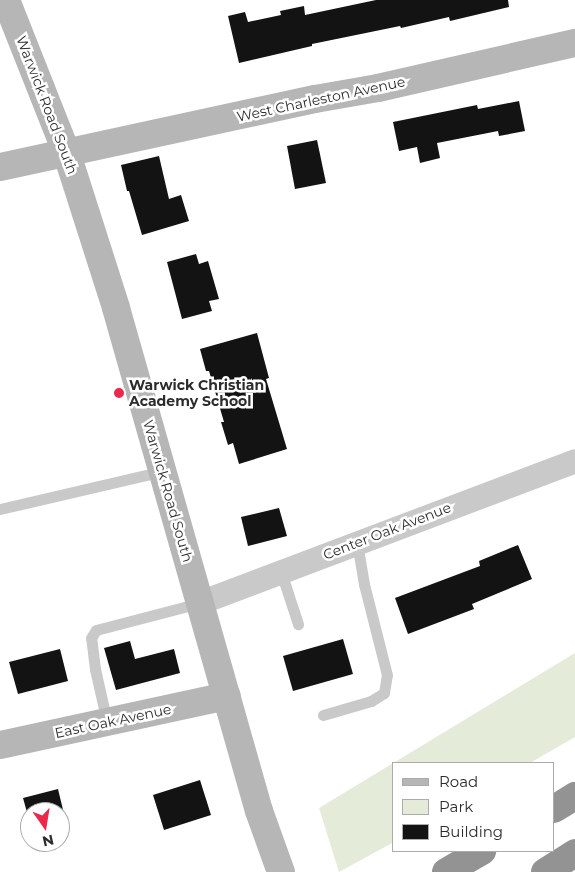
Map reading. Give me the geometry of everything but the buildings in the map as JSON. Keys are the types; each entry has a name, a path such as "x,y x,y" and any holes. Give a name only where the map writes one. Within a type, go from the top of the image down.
{"highway":[{"path":"555,808 575,796"},
{"path":"446,872 480,852"},
{"path":"544,872 575,853"}],"street":[{"name":"Warwick Road South","path":"6,0 67,154 116,308 259,811 281,872"},
{"name":"West Charleston Avenue","path":"0,167 67,154 315,98 378,88 575,43"},
{"name":"Center Oak Avenue","path":"200,603 575,461"},
{"name":"East Oak Avenue","path":"0,745 227,696"}],"lane":[{"path":"0,509 163,471"},
{"path":"323,715 371,701 384,693 387,675 364,584 357,543"},
{"path":"281,572 298,624"},
{"path":"107,722 90,638 96,630 200,603"}],"green space":[{"path":"575,653 575,737 532,762 395,762"},
{"path":"392,764 392,843 339,872 319,808"}],"place":[{"name":"Warwick Christian Academy School","path":"119,393"}]}
